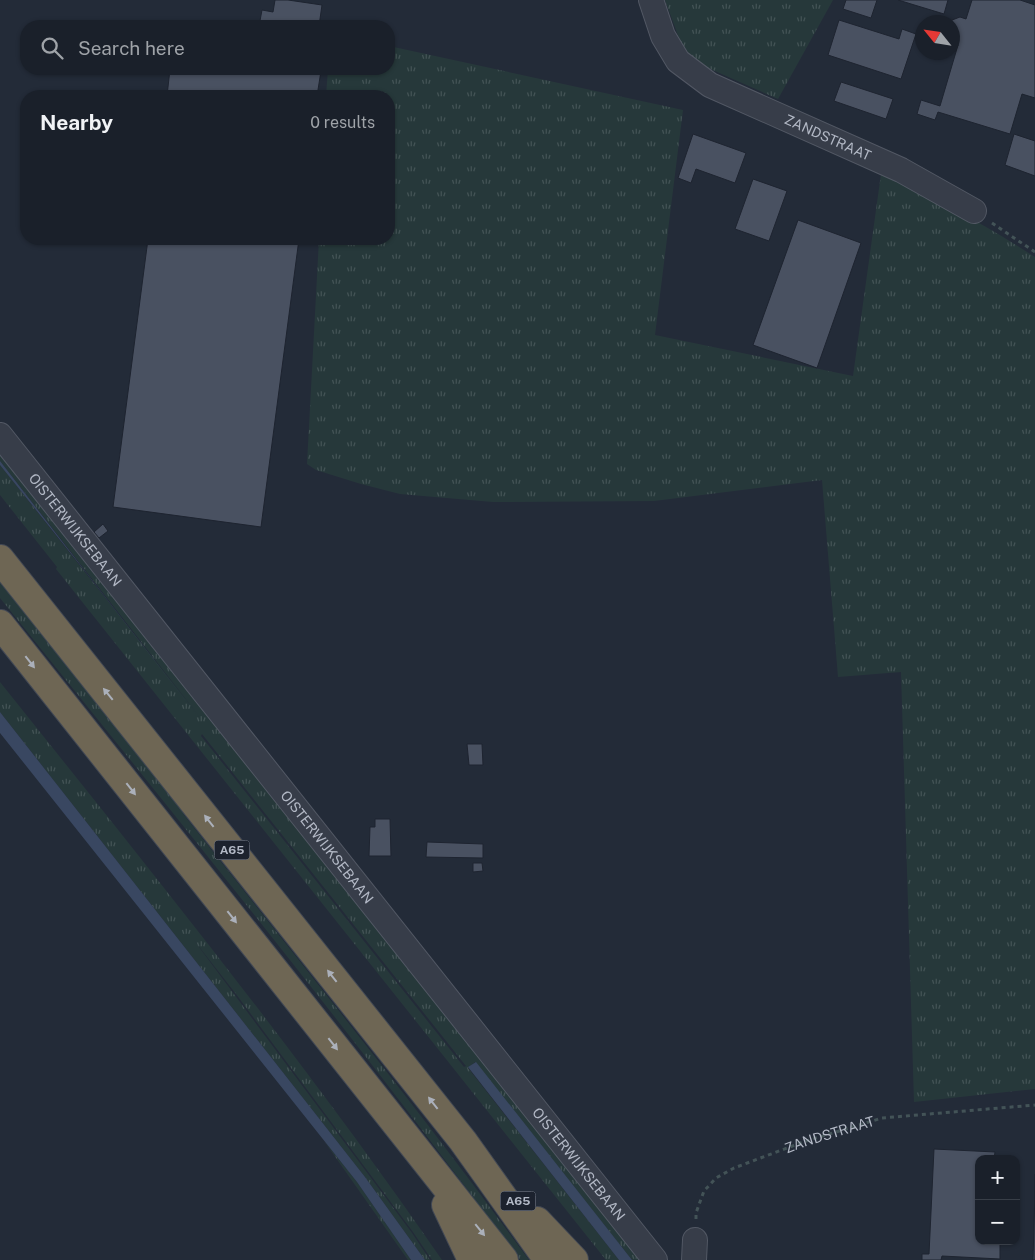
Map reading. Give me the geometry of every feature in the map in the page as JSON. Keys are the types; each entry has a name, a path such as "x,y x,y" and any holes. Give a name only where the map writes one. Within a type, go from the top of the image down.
{"highway":[{"name":"A65","path":"0,559 463,1141 548,1260"},
{"path":"0,624 504,1260"},
{"name":"A65","path":"463,1141 574,1260"},
{"path":"428,1165 472,1260"}],"street":[{"name":"ZANDSTRAAT","path":"651,0 663,36 678,61 710,85 901,170 974,211"},
{"name":"OISTERWIJKSEBAAN","path":"0,435 655,1260"}],"path":[{"path":"974,211 1035,252"},
{"name":"ZANDSTRAAT","path":"694,1250 696,1213 704,1191 716,1178 734,1168 803,1142 882,1118 1035,1106"}],"green space":[{"path":"665,0 833,0 778,99 690,60 683,49"},
{"path":"395,47 683,110 655,335 853,376 881,174 960,212 1035,257 1035,1089 914,1102 901,672 838,677 822,480 654,501 493,502 400,494 316,470 307,464 319,245 395,245 395,90 326,90 328,75 395,75"},
{"path":"0,443 643,1260 632,1260 475,1062 468,1068 619,1260 606,1260 56,569 57,567 0,495 0,465 203,721 0,461","holes":["202,734 466,1066 464,1067 201,736"]},
{"path":"0,582 182,810 445,1147 529,1260 520,1260 328,1009 0,598"},
{"path":"0,682 226,967 390,1185 442,1260 432,1260 236,994 193,939 412,1233 430,1260 425,1260 365,1177 0,712"},
{"path":"324,1141 357,1182 411,1260 408,1260"}],"water":[{"path":"0,461 202,722 0,465"},
{"path":"0,712 365,1177 425,1260 411,1260 357,1182 0,733"},
{"path":"476,1062 632,1260 619,1260 468,1067"}],"building":[{"path":"275,0 322,5 320,20 260,20 262,10 273,12"},
{"path":"846,0 877,0 871,18 843,9"},
{"path":"898,0 948,0 944,14"},
{"path":"972,0 1020,0 1035,5 1035,98 1022,94 1010,134 938,112 935,120 917,114 921,100 940,106 954,60 960,60 960,17 966,19"},
{"path":"839,20 899,39 902,29 915,34 901,79 828,55"},
{"path":"169,75 320,75 318,90 168,90"},
{"path":"841,82 893,99 886,119 834,101"},
{"path":"693,134 746,153 735,183 696,169 691,183 678,178"},
{"path":"1014,134 1035,141 1035,176 1005,165"},
{"path":"753,179 787,191 769,241 735,229"},
{"path":"798,220 861,243 817,368 753,345"},
{"path":"147,245 298,245 261,527 113,507"},
{"path":"103,524 108,531 99,538 94,532"},
{"path":"467,744 482,744 483,765 469,765"},
{"path":"375,819 390,819 391,856 369,856 370,827 375,827"},
{"path":"427,842 483,844 483,858 426,857"},
{"path":"473,863 482,863 483,871 473,872"},
{"path":"934,1149 995,1152 995,1155 975,1155 975,1245 1000,1245 1000,1259 942,1256 941,1260 922,1260 922,1254 929,1254"},
{"path":"1035,1191 1035,1260 1033,1260"}]}
